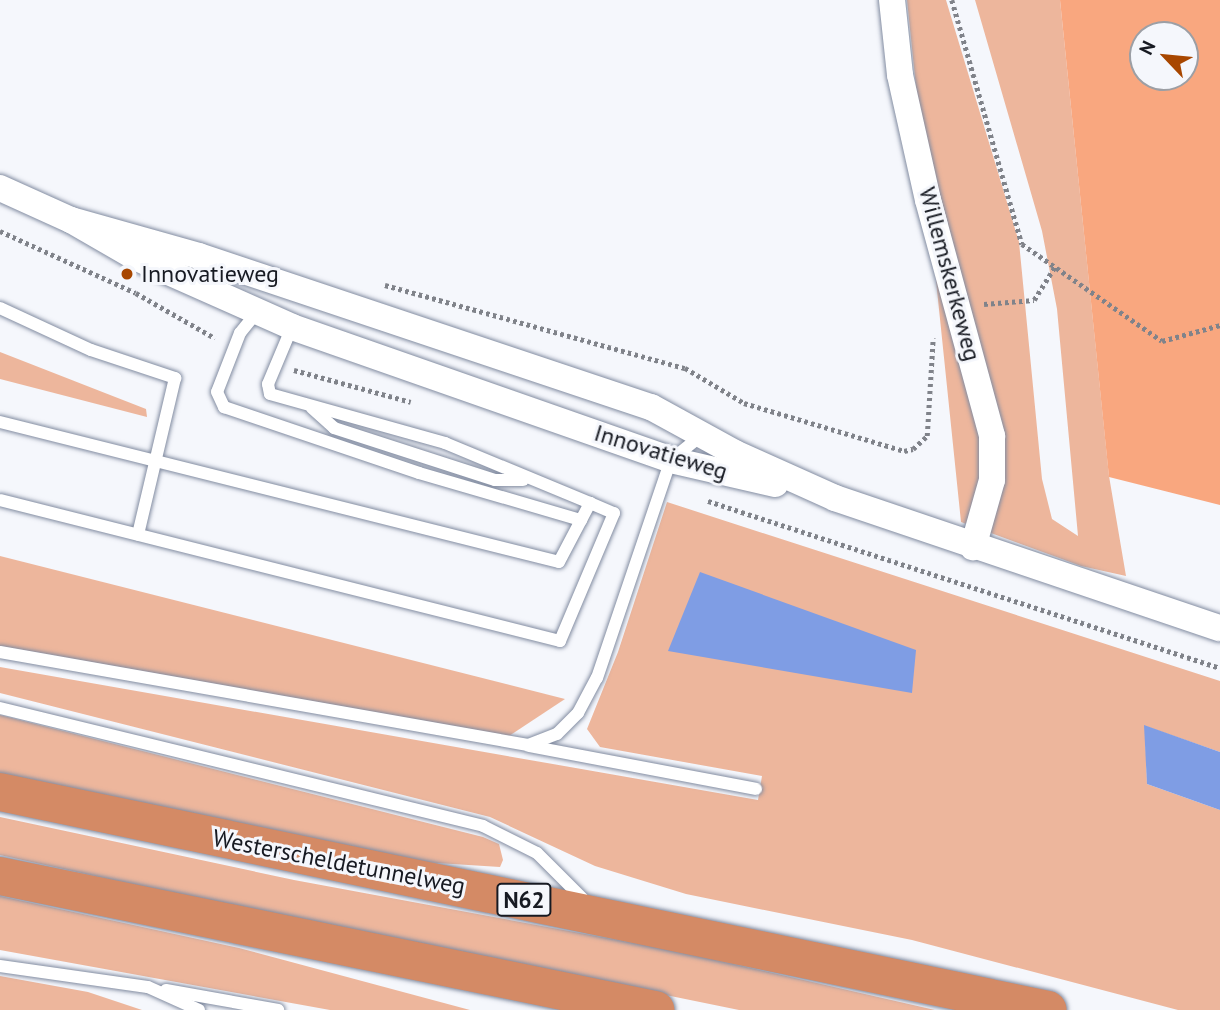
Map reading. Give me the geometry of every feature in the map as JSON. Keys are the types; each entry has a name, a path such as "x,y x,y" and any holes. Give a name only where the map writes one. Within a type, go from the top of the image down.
{"highway":[{"name":"Westerscheldetunnelweg","path":"0,792 1048,1010"},
{"path":"0,876 574,1000 655,1010"}],"street":[{"name":"Willemskerkeweg","path":"892,0 900,75 992,436 992,480 973,547"},
{"name":"Innovatieweg","path":"0,188 71,220 135,257 292,327 671,460 835,498"},
{"name":"Innovatieweg","path":"71,220 199,256 276,285 651,407 702,435 835,498 973,547 1220,628"},
{"path":"257,312 276,285"},
{"path":"292,327 306,295"}],"lane":[{"path":"0,308 91,350 175,378 138,535"},
{"path":"257,312 240,333 217,392 224,407 517,502 581,520"},
{"path":"0,500 560,641 614,513 445,443 270,394 268,384 292,327"},
{"path":"312,407 334,428 495,480 529,480"},
{"path":"0,422 559,562 590,503"},
{"path":"306,435 334,428"},
{"path":"528,746 557,734 578,713 597,678 671,460 685,444 702,435"},
{"path":"495,480 517,502"},
{"path":"0,652 756,789"},
{"path":"0,708 483,826 537,853 598,915"},
{"path":"0,966 148,987 278,1010"},
{"path":"148,987 199,1010"}],"path":[{"path":"952,0 1022,244 1162,341 1220,326"},
{"path":"370,281 685,368 744,403 904,451 927,436 936,314 958,306 1034,300 1055,267"},
{"path":"963,585 1220,668"}],"shaded area":[{"path":"907,0 946,0 1019,242 1042,479 1052,519 1078,536 1057,309 1042,231 975,0 1060,0 1109,476 1126,576 1081,566 961,522"},
{"path":"1060,0 1220,0 1220,505 1109,477"},
{"path":"0,352 146,409 147,417 0,379"},
{"path":"667,502 1220,681 1220,752 1145,726 1147,784 1220,810 1220,1010 1178,1010 912,940 686,894 595,866 490,817 0,693 0,667 758,800 762,776 600,747 587,729 618,652"},
{"path":"0,556 565,699 509,736 0,646"},
{"path":"0,715 483,837 499,844 503,860 500,867 405,861 0,779"},
{"path":"0,817 294,880 672,950 935,1010 739,1010 249,910 0,855"},
{"path":"0,896 239,948 470,1010 330,1010 0,950"},
{"path":"0,976 88,992 142,1010 0,1010"}],"water":[{"path":"700,572 916,650 912,693 668,651"},
{"path":"1144,725 1220,752 1220,810 1147,784"}],"place":[{"name":"Innovatieweg","path":"127,274"}]}
